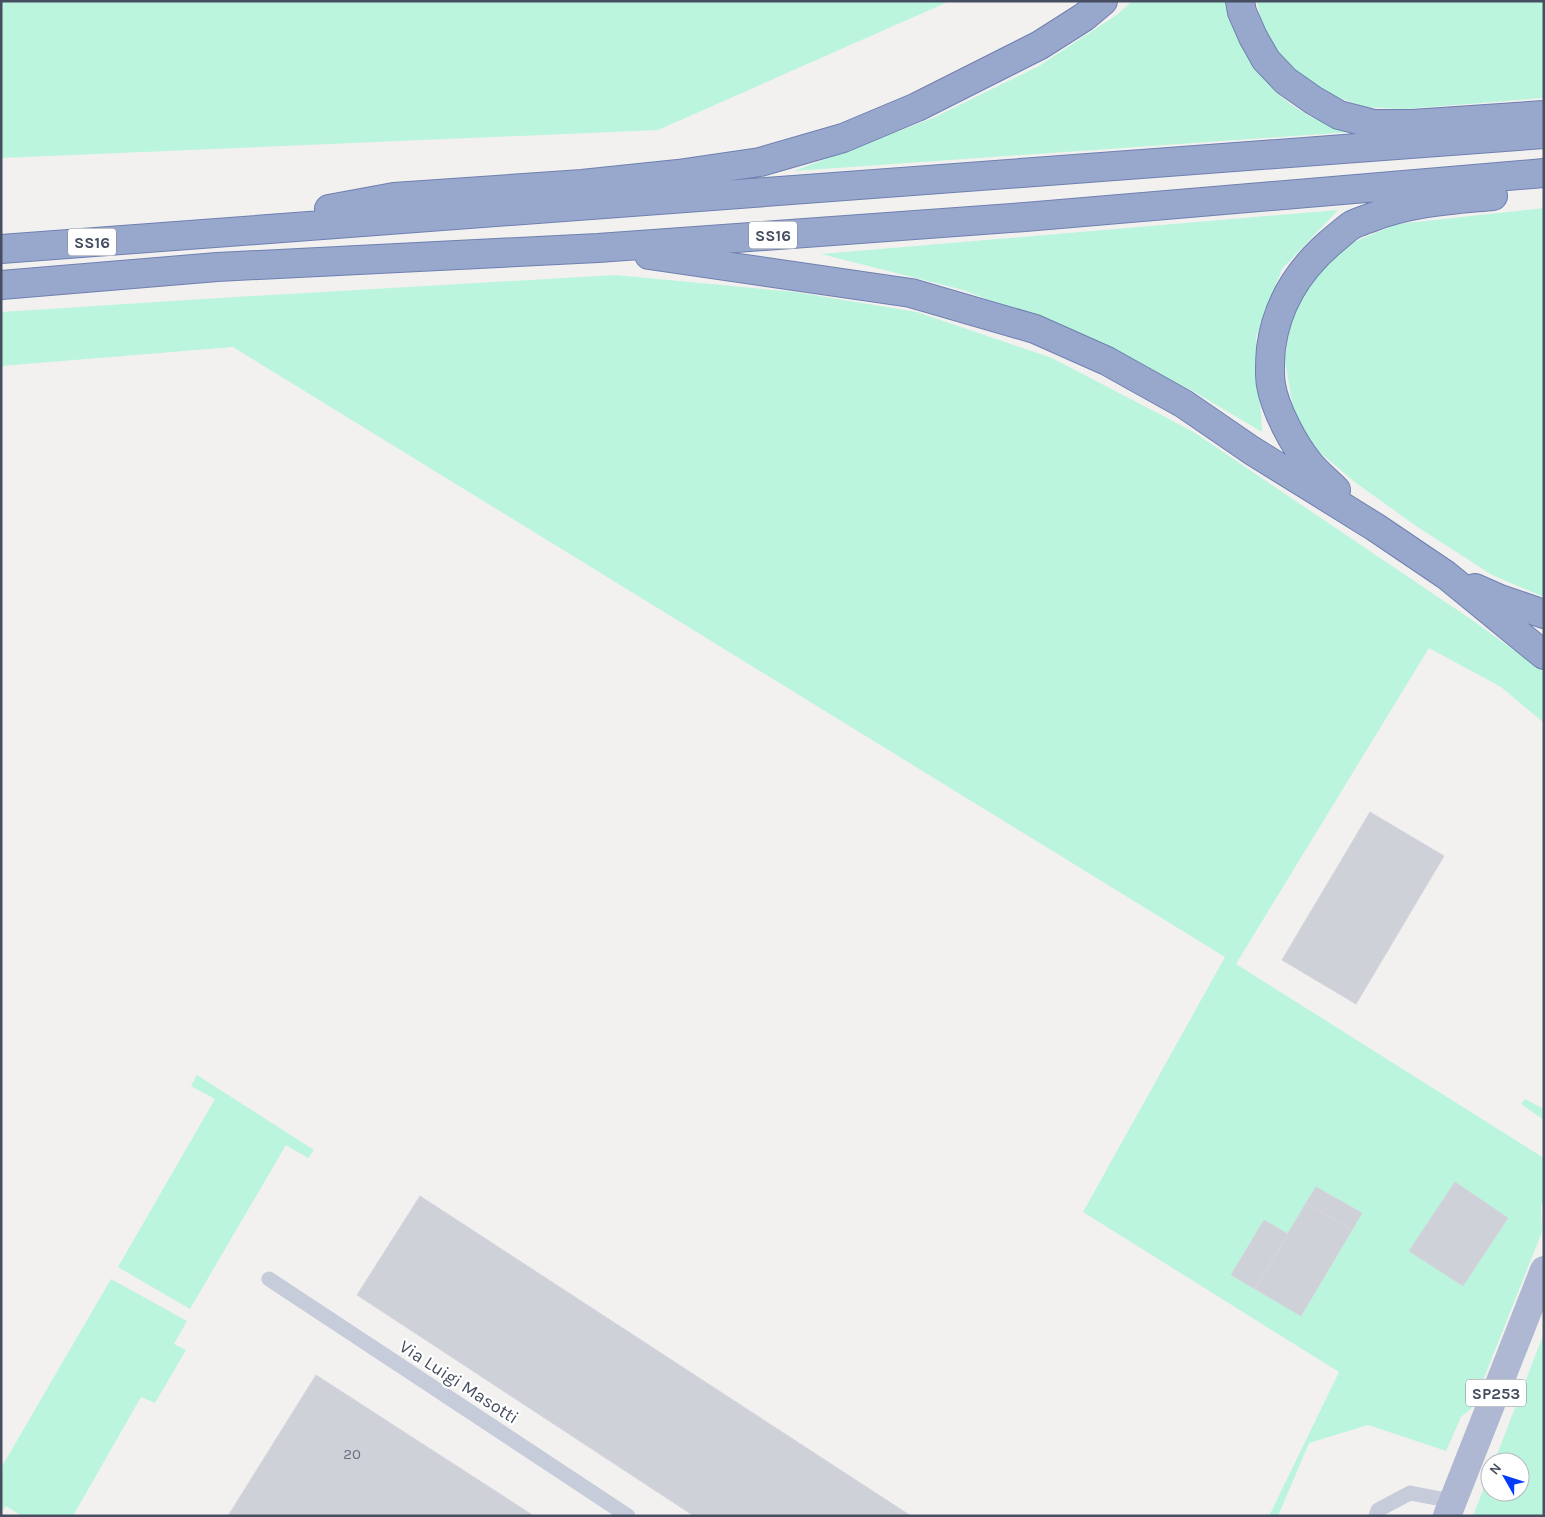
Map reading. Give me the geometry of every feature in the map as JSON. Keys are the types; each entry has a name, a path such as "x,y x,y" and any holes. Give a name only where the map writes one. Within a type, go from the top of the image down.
{"highway":[{"path":"183,235 394,197 582,184 678,174 760,162 843,138 917,107 1040,45 1084,17 1103,1"},
{"path":"1240,1 1242,12 1266,60 1286,81 1339,115 1374,124 1412,124 1544,115"},
{"name":"SS16","path":"1,249 1544,134"},
{"name":"SS16","path":"1,285 217,266 598,248 1035,216 1544,173"},
{"path":"1375,527 1309,463 1291,437 1271,386 1270,360 1273,334 1280,309 1292,284 1309,263 1352,225 1387,210 1426,202 1544,191"},
{"path":"598,248 910,293 1035,329 1107,361 1184,404 1250,450 1375,527 1446,575 1544,655"},
{"path":"1446,575 1500,599 1544,614"}],"main road":[{"name":"SP253","path":"1450,1509 1544,1270"}],"lane":[{"name":"Via Luigi Masotti","path":"269,1279 628,1516"},
{"path":"1376,1516 1378,1510 1410,1492 1450,1509"}],"green space":[{"path":"1,1 950,1 658,130 1,158"},
{"path":"1132,1 1228,1 1235,32 1251,62 1273,89 1304,113 1351,132 794,171 933,118 1039,66 1118,14"},
{"path":"1257,1 1544,1 1544,98 1404,109 1365,107 1334,96 1301,78 1281,58 1261,23"},
{"path":"1544,208 1544,597 1492,575 1416,526 1356,483 1311,445 1293,408 1285,361 1290,323 1300,297 1321,266 1349,244 1397,224"},
{"path":"1338,210 1282,269 1256,337 1262,432 1191,390 1088,338 963,290 821,254"},
{"path":"615,275 795,292 917,312 1052,358 1192,431 1475,622 1544,672 1544,723 1501,687 1429,648 1236,964 1544,1158 1544,1200 1541,1207 1542,1232 1472,1408 1461,1417 1446,1451 1368,1425 1309,1443 1278,1516 1269,1516 1339,1372 1083,1212 1225,957 233,347 1,366 1,312"},
{"path":"197,1075 314,1150 308,1158 286,1145 190,1309 118,1267 215,1099 191,1086"},
{"path":"1525,1099 1544,1109 1544,1120 1521,1104"},
{"path":"111,1279 187,1321 174,1344 186,1350 155,1403 141,1397 73,1516 22,1516 6,1506 1,1512 1,1468"},
{"path":"1544,1333 1544,1513 1540,1516 1473,1516 1480,1498 1480,1502 1530,1502 1530,1452 1498,1452"}],"building":[{"path":"1370,812 1444,856 1356,1004 1282,960"},
{"path":"1455,1182 1508,1218 1463,1286 1409,1251"},
{"path":"1316,1187 1362,1213 1352,1230 1306,1203"},
{"path":"420,1196 911,1516 694,1516 357,1295"},
{"path":"1306,1203 1352,1230 1301,1316 1255,1289"},
{"path":"1264,1220 1288,1234 1255,1289 1231,1275"},
{"path":"316,1375 534,1516 228,1516"}]}
